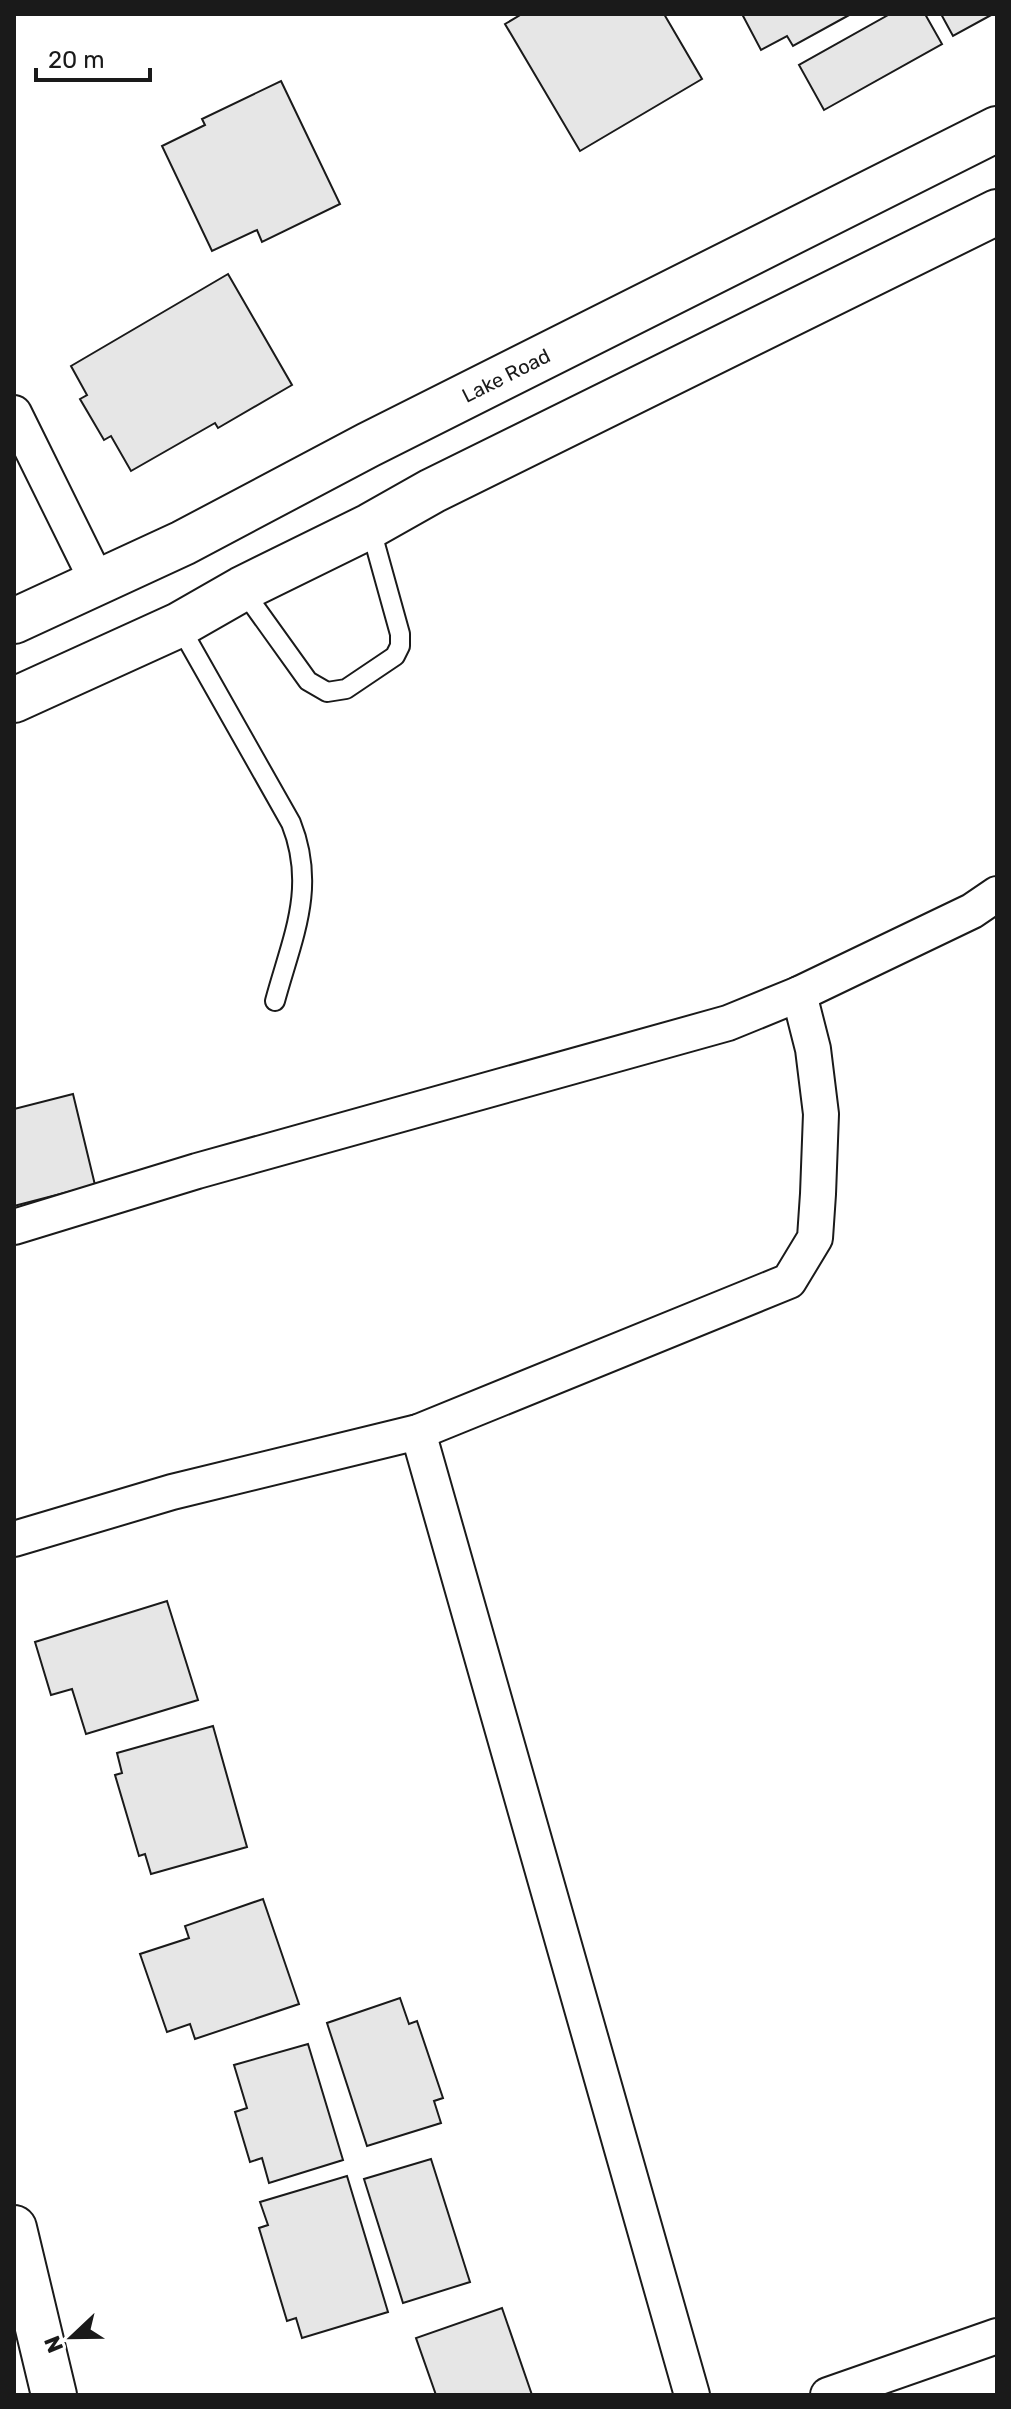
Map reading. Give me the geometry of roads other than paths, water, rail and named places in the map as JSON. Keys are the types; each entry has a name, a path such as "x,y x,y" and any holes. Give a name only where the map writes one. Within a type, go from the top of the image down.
{"main road":[{"name":"Lake Road","path":"14,621 183,543 368,445 997,129"},
{"path":"14,700 179,625 432,491 997,212"},
{"path":"14,2228 54,2395"}],"street":[{"path":"14,413 97,581"},
{"path":"14,1227 197,1171 728,1023 799,994 972,911 997,894"},
{"path":"14,1539 172,1492 418,1432 789,1281 815,1238 821,1114 813,1049 799,994"},
{"path":"418,1432 692,2395"},
{"path":"828,2395 997,2336"}],"lane":[{"path":"242,589 308,681 327,692 346,689 395,656 400,646 400,634 370,526"},
{"path":"179,625 291,823 299,844 303,884 300,910 275,1001"}]}
